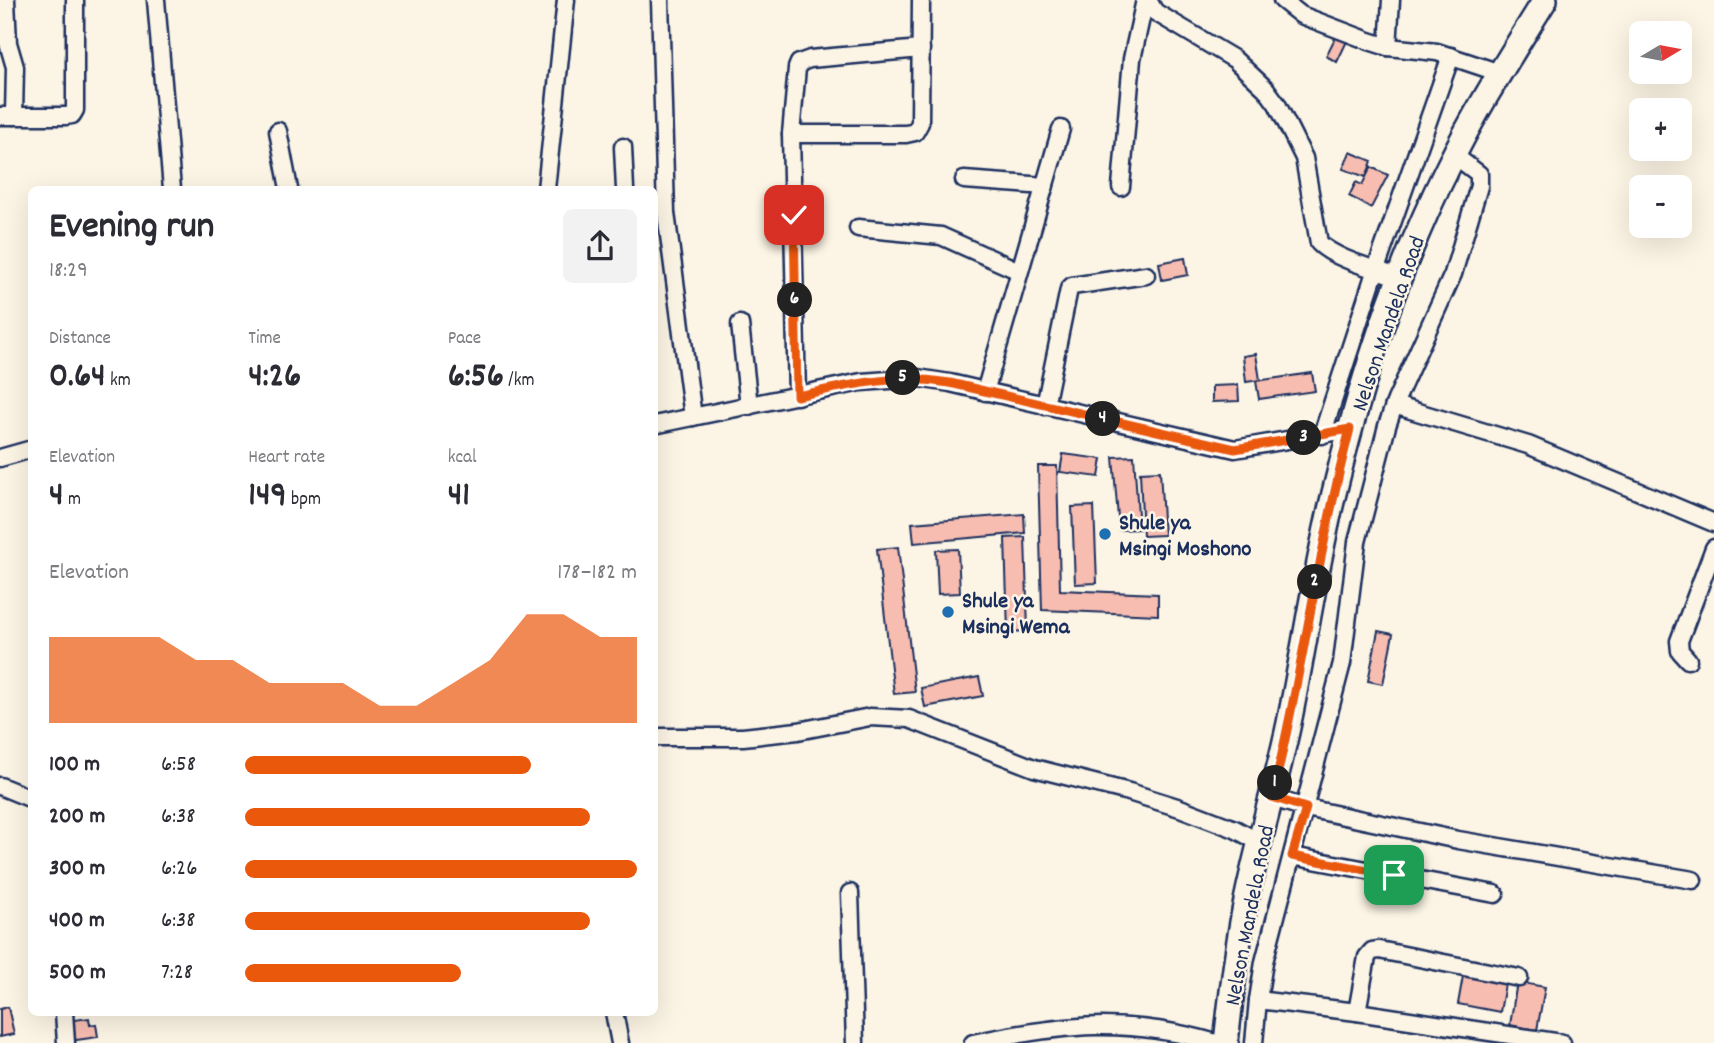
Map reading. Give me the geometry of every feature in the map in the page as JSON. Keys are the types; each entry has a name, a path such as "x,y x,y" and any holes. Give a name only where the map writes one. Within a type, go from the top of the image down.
{"main road":[{"name":"Nelson Mandela Road","path":"1226,1043 1236,960 1259,842 1289,721 1321,550 1350,429 1400,278 1427,212 1454,155 1545,0"}],"street":[{"path":"6,0 8,43 15,67 7,116 66,116 72,115 75,110 75,0"},
{"path":"156,0 172,186"},
{"path":"546,186 566,0"},
{"path":"660,0 666,213 693,417"},
{"path":"791,134 906,135 915,132 920,122 921,0"},
{"path":"1121,187 1132,59 1146,0"},
{"path":"1146,0 1155,12 1234,60 1266,89 1289,125 1304,158 1319,243 1326,250 1400,278"},
{"path":"1282,0 1301,15 1388,47 1437,52 1500,73"},
{"path":"1388,47 1391,0"},
{"path":"797,396 791,134 799,63 810,59 870,52 921,49"},
{"path":"1322,435 1376,269 1451,56"},
{"path":"985,392 1061,129"},
{"path":"278,131 288,186"},
{"path":"623,147 625,186"},
{"path":"1254,1043 1264,962 1342,663 1362,521 1394,405 1453,274 1479,186 1479,174 1454,155"},
{"path":"964,180 1045,186"},
{"path":"858,228 941,236 1019,271"},
{"path":"1045,406 1069,289 1072,286 1146,275"},
{"path":"740,324 749,406"},
{"path":"658,424 861,382 906,378 950,383 1235,449 1350,429"},
{"path":"1394,405 1528,445 1714,523"},
{"path":"0,458 28,450"},
{"path":"1688,660 1680,651 1679,640 1714,548"},
{"path":"658,737 743,737 798,731 870,717 909,719 1034,768 1180,808 1235,829 1259,842"},
{"path":"0,786 28,797"},
{"path":"1272,797 1306,808 1458,840 1693,880"},
{"path":"1292,856 1495,894"},
{"path":"850,893 855,1043"},
{"path":"1357,1012 1367,957 1372,951 1379,950 1519,978"},
{"path":"1258,1000 1562,1043"},
{"path":"64,1016 66,1043"},
{"path":"615,1016 620,1043"},
{"path":"973,1043 1035,1031 1107,1025 1177,1031 1216,1043"}],"building":[{"path":"1338,32 1349,37 1337,62 1326,56"},
{"path":"1350,152 1372,161 1366,177 1343,169"},
{"path":"1371,167 1388,175 1371,208 1349,196 1356,182 1362,185"},
{"path":"1185,258 1188,275 1162,280 1159,263"},
{"path":"1256,354 1260,380 1246,382 1243,356"},
{"path":"1312,373 1315,391 1259,399 1256,381"},
{"path":"1238,385 1239,401 1212,402 1212,386"},
{"path":"1063,454 1102,459 1099,477 1060,472"},
{"path":"1134,456 1139,529 1119,530 1113,457"},
{"path":"1038,466 1057,466 1060,590 1158,594 1158,615 1042,610"},
{"path":"1160,471 1164,535 1143,536 1140,472"},
{"path":"1094,506 1097,583 1075,584 1072,507"},
{"path":"1024,514 1025,533 914,543 912,523"},
{"path":"1025,537 1028,631 1008,632 1005,538"},
{"path":"898,547 915,692 894,694 877,549"},
{"path":"958,549 960,593 938,594 936,550"},
{"path":"1378,631 1393,634 1383,684 1368,681"},
{"path":"979,677 983,696 925,707 921,688"},
{"path":"1463,976 1505,984 1500,1012 1458,1004"},
{"path":"1517,982 1545,987 1537,1030 1510,1025"},
{"path":"8,1007 14,1034 0,1037 0,1009"},
{"path":"89,1018 90,1025 96,1024 98,1037 69,1041 66,1021"}],"place":[{"name":"Shule ya Msingi Moshono","path":"1105,534"},
{"name":"Shule ya Msingi Wema","path":"948,612"}],"route":[{"path":"794,215 797,396 861,382 918,378 950,383 1235,449 1350,429 1321,550 1272,797 1306,808 1292,856 1394,875"}]}
